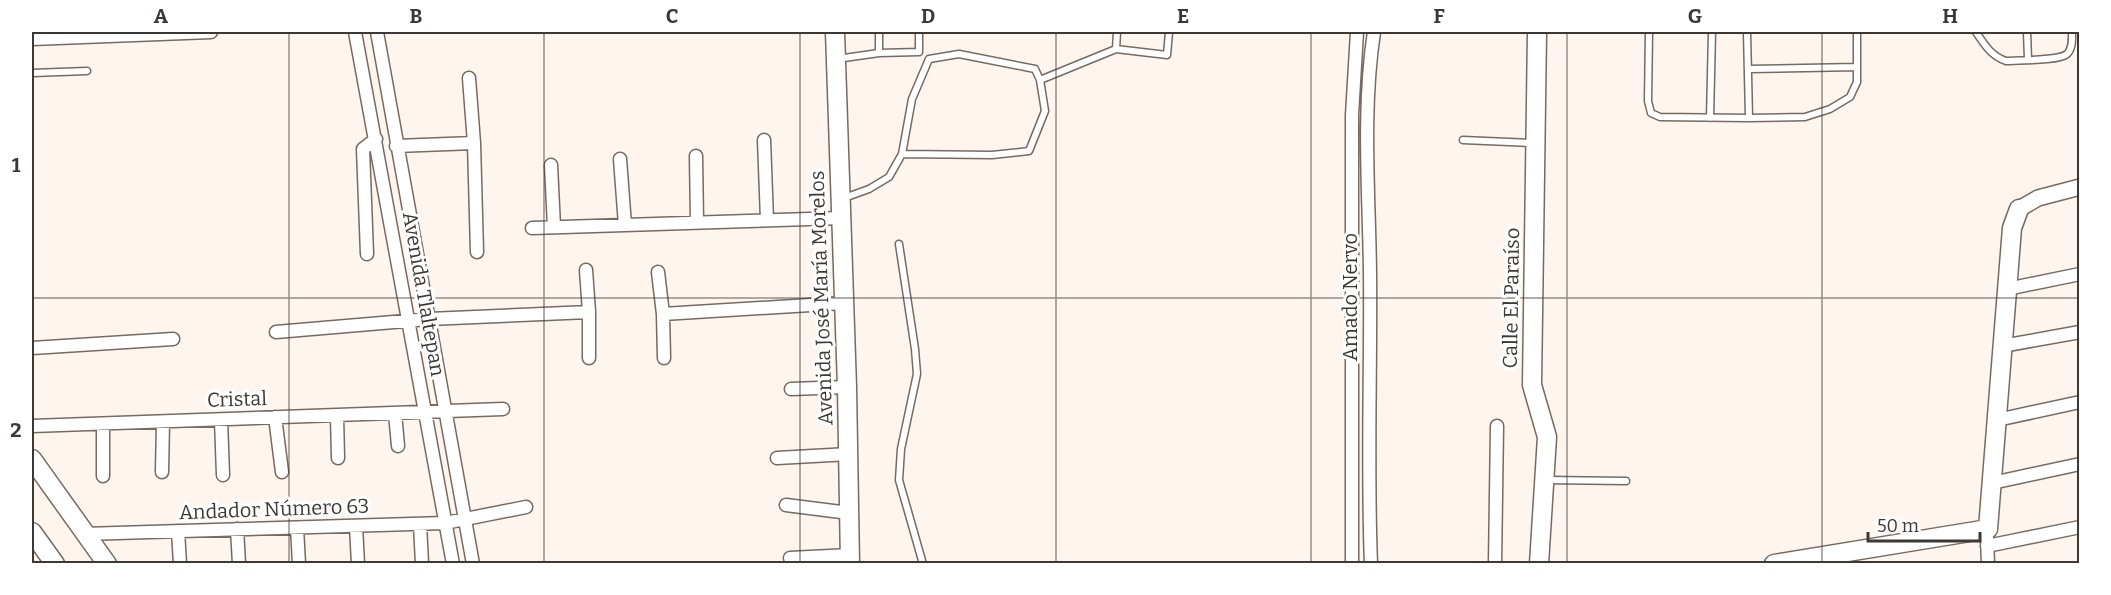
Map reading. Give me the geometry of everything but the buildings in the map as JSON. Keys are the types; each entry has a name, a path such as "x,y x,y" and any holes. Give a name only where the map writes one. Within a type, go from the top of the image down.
{"main road":[{"name":"Avenida José María Morelos","path":"835,32 849,454 850,559"},
{"name":"Calle El Paraíso","path":"1537,32 1532,385 1547,437 1539,564"},
{"path":"1774,564 1987,537 2012,228 2019,209"},
{"path":"32,459 107,564"},
{"path":"32,531 55,564"}],"street":[{"path":"32,39 211,32"},
{"name":"Avenida Tlaltepan","path":"355,32 453,564"},
{"name":"Avenida Tlaltepan","path":"377,32 472,564"},
{"name":"Amado Nervo","path":"1352,564 1352,115 1357,32"},
{"name":"Amado Nervo","path":"1371,564 1368,116 1374,32"},
{"path":"469,78 474,143 477,252"},
{"path":"367,254 363,149 376,139"},
{"path":"764,140 767,220"},
{"path":"396,146 474,143"},
{"path":"696,156 697,223"},
{"path":"621,159 625,225"},
{"path":"550,165 554,227"},
{"path":"2019,209 2038,198 2079,187"},
{"path":"532,228 841,218"},
{"path":"586,270 589,358"},
{"path":"658,272 663,314 664,358"},
{"path":"2007,289 2079,274"},
{"path":"663,314 843,303"},
{"path":"276,332 409,320 589,312"},
{"path":"2002,346 2079,332"},
{"path":"32,348 173,339"},
{"path":"790,389 847,387"},
{"path":"1996,420 2079,402"},
{"name":"Cristal","path":"32,426 503,409"},
{"path":"395,413 398,446"},
{"path":"337,416 338,458"},
{"path":"275,417 282,472"},
{"path":"221,420 223,475"},
{"path":"162,472 163,422"},
{"path":"103,424 103,476"},
{"path":"1495,564 1497,426"},
{"path":"777,458 849,454"},
{"path":"1992,483 2079,464"},
{"path":"786,505 849,513"},
{"name":"Andador Número 63","path":"84,534 445,523 526,507"},
{"path":"420,524 422,564"},
{"path":"356,526 358,564"},
{"path":"1988,564 1987,537 2079,526"},
{"path":"297,528 299,564"},
{"path":"237,529 239,564"},
{"path":"178,531 180,564"},
{"path":"790,558 850,559"}],"lane":[{"path":"879,32 879,53"},
{"path":"836,59 879,53 919,52 919,32"},
{"path":"1116,50 1117,32"},
{"path":"1040,80 1116,50 1167,55 1169,32"},
{"path":"1649,32 1648,101 1651,113 1660,117 1710,118 1805,117 1830,109 1850,97 1857,82 1857,32"},
{"path":"1710,118 1712,32"},
{"path":"1747,32 1749,118"},
{"path":"1976,32 1985,46 1998,58 2006,61 2059,58 2067,54 2072,45 2072,32"},
{"path":"2027,32 2028,59"},
{"path":"841,200 869,189 889,177 902,154 912,99 929,59 959,54 1035,69 1040,80 1045,111 1029,151 992,155 902,154"},
{"path":"1748,69 1857,67"},
{"path":"32,73 87,71"},
{"path":"1463,140 1536,143"},
{"path":"898,244 917,374 901,448 899,480 923,564"},
{"path":"1545,480 1626,481"}]}
